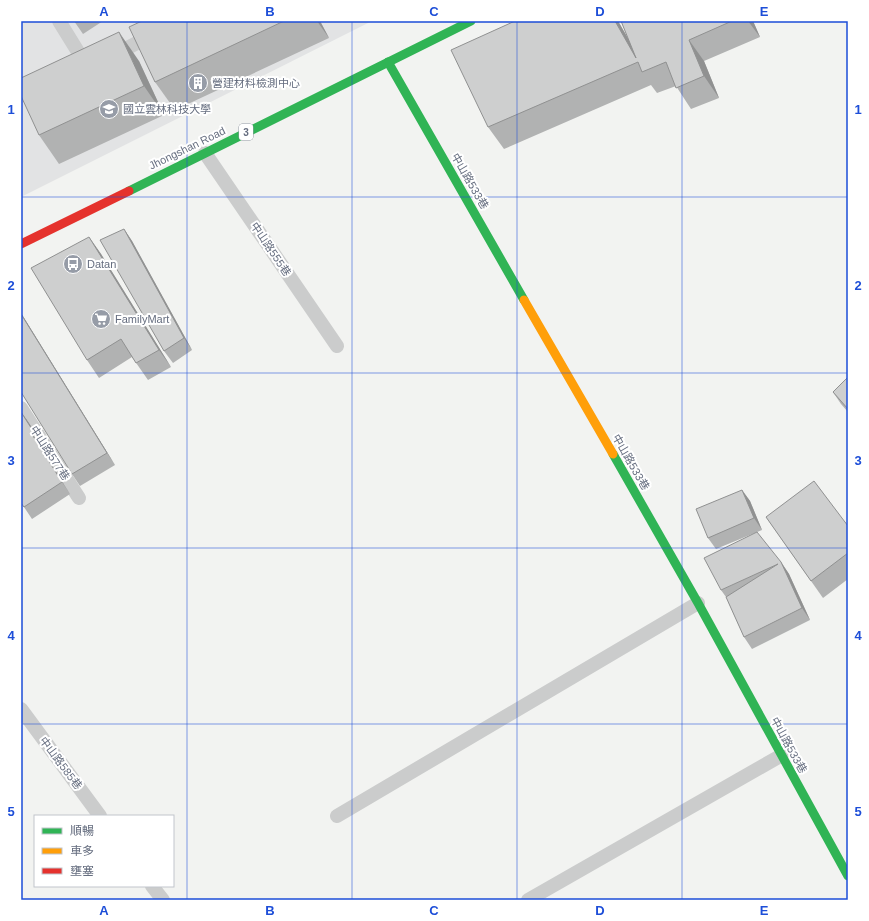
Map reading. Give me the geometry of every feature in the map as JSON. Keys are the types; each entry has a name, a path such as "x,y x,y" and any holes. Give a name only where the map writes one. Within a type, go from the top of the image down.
{"street":[{"name":"Jhongshan Road","path":"21,244 471,21"},
{"name":"中山路533巷","path":"388,62 698,603 848,876"}],"lane":[{"path":"59,21 88,68 178,21"},
{"name":"中山路555巷","path":"205,153 337,346"},
{"name":"中山路577巷","path":"21,408 79,498"},
{"path":"337,816 698,603"},
{"name":"中山路585巷","path":"21,709 99,815"},
{"path":"528,900 782,755"},
{"path":"153,887 163,900"}],"shaded area":[{"name":"國立雲林科技大學","path":"21,21 372,21 21,197"}],"building":[{"path":"142,21 284,21 155,82 129,27"},
{"path":"515,21 615,21 636,58 621,21 732,21 689,40 704,76 676,88 666,62 642,72 638,62 488,127 451,50"},
{"path":"119,32 144,86 39,135 21,96 21,78"},
{"path":"124,229 184,338 164,351 100,240"},
{"path":"89,237 159,350 136,363 121,339 87,360 31,268"},
{"path":"21,314 107,453 72,474 21,392"},
{"path":"848,377 848,409 833,392"},
{"path":"21,412 35,434 33,436 62,482 24,507 21,503"},
{"path":"814,481 848,526 848,553 811,581 766,517"},
{"path":"742,490 754,518 708,538 696,509"},
{"path":"757,532 781,562 802,608 744,637 726,597 778,564 721,590 704,558"}],"traffic: fast":[{"path":"129,191 471,21"},
{"path":"388,62 524,300"},
{"path":"613,454 698,603 848,876"}],"traffic: slow":[{"path":"524,300 613,454"}],"traffic: jam":[{"path":"21,244 129,191"}],"place":[{"name":"營建材料檢測中心","path":"198,83"},
{"name":"國立雲林科技大學","path":"109,109"},
{"name":"Datan","path":"73,264"},
{"name":"FamilyMart","path":"101,319"}]}
